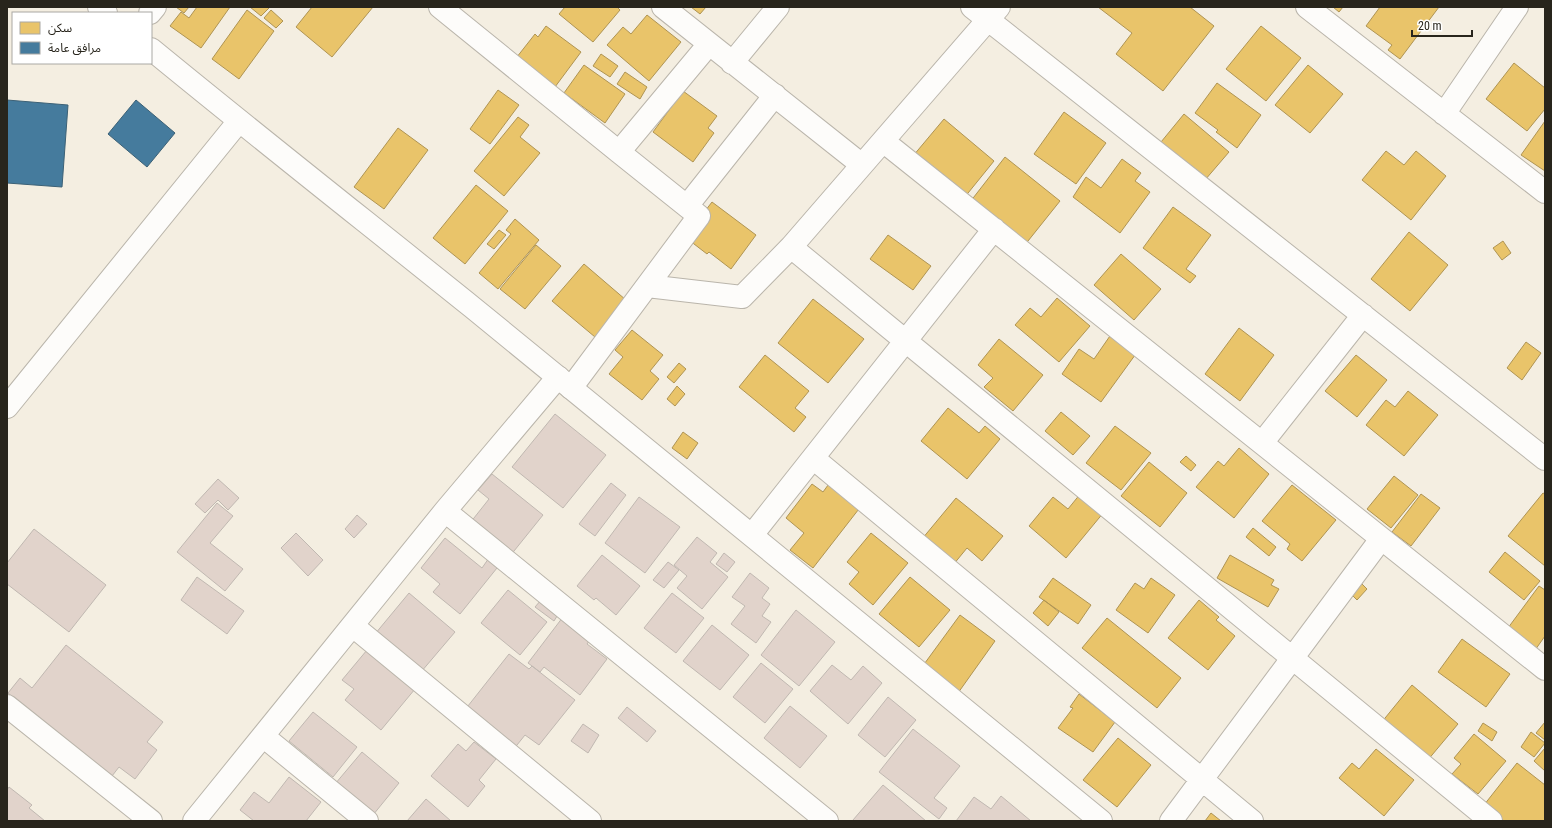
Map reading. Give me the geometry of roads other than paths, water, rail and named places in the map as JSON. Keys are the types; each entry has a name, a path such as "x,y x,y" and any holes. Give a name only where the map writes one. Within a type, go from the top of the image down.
{"street":[{"path":"194,821 446,511 564,382 647,286 699,216 440,7"},
{"path":"663,7 862,165"},
{"path":"732,63 778,7"},
{"path":"1307,7 1545,192"},
{"path":"1444,114 1517,7"},
{"path":"647,286 742,297 791,247 883,141 987,11 1363,315 1545,459"},
{"path":"619,152 709,44"},
{"path":"152,50 564,382 1101,821"},
{"path":"687,206 775,95"},
{"path":"7,407 239,121"},
{"path":"883,141 1545,669"},
{"path":"752,535 994,229"},
{"path":"791,247 1491,821"},
{"path":"1262,443 1363,315"},
{"path":"813,458 1252,821"},
{"path":"446,511 805,814 827,821"},
{"path":"1171,821 1381,539"},
{"path":"353,626 590,821"},
{"path":"7,706 151,821"},
{"path":"263,736 367,821"}]}
